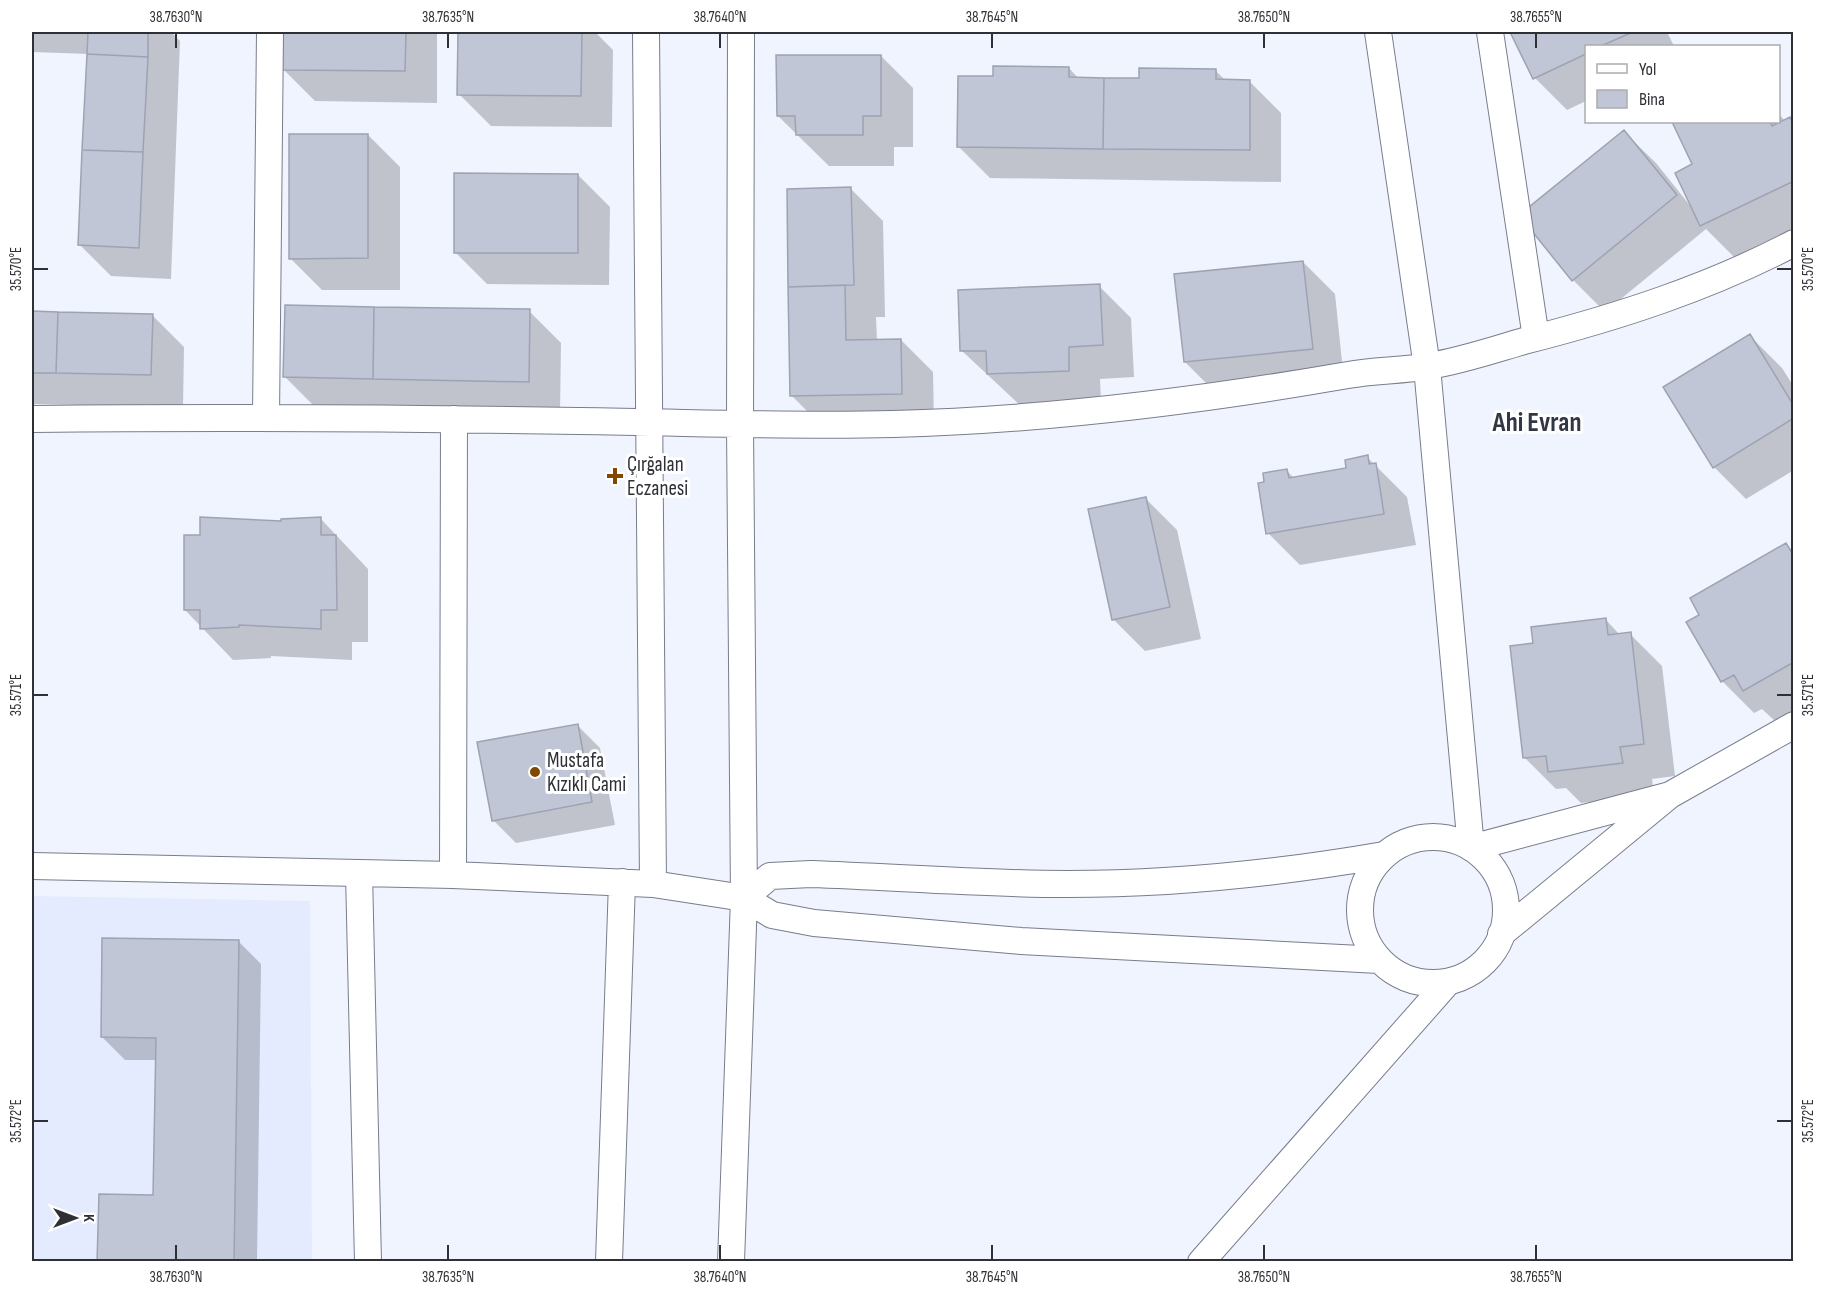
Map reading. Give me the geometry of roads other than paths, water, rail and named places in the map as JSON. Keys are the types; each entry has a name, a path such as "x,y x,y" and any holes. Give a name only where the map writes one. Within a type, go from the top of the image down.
{"street":[{"path":"266,417 270,32"},
{"path":"646,32 653,884"},
{"path":"731,1262 744,898 740,426 741,32"},
{"path":"1378,32 1427,367 1472,848"},
{"path":"1490,32 1536,338"},
{"path":"32,419 266,417 649,422 740,426 895,424 1016,417 1149,405 1374,371 1427,367 1611,318 1671,298 1794,243"},
{"path":"453,875 454,419"},
{"path":"1501,934 1670,795 1794,726"},
{"path":"1472,848 1670,795"},
{"path":"1427,837 1450,839 1472,848 1489,863 1501,885 1506,910 1501,934 1489,956 1471,973 1448,982 1422,983 1399,975 1379,960 1366,941 1360,918 1361,895 1370,873 1384,855 1404,842 1427,837"},
{"path":"744,898 770,876 780,875 811,873 1067,884 1195,878 1308,868 1384,855"},
{"path":"32,866 453,875 653,884 744,898 772,915 814,923 1020,941 1379,960"},
{"path":"359,873 368,1262"},
{"path":"609,1262 622,882"},
{"path":"1202,1262 1448,982"}],"place":[{"name":"Çırğalan Eczanesi","path":"615,476"},
{"name":"Mustafa Kızıklı Cami","path":"535,772"}],"district":[{"name":"Ahi Evran","path":"1537,423"}]}
